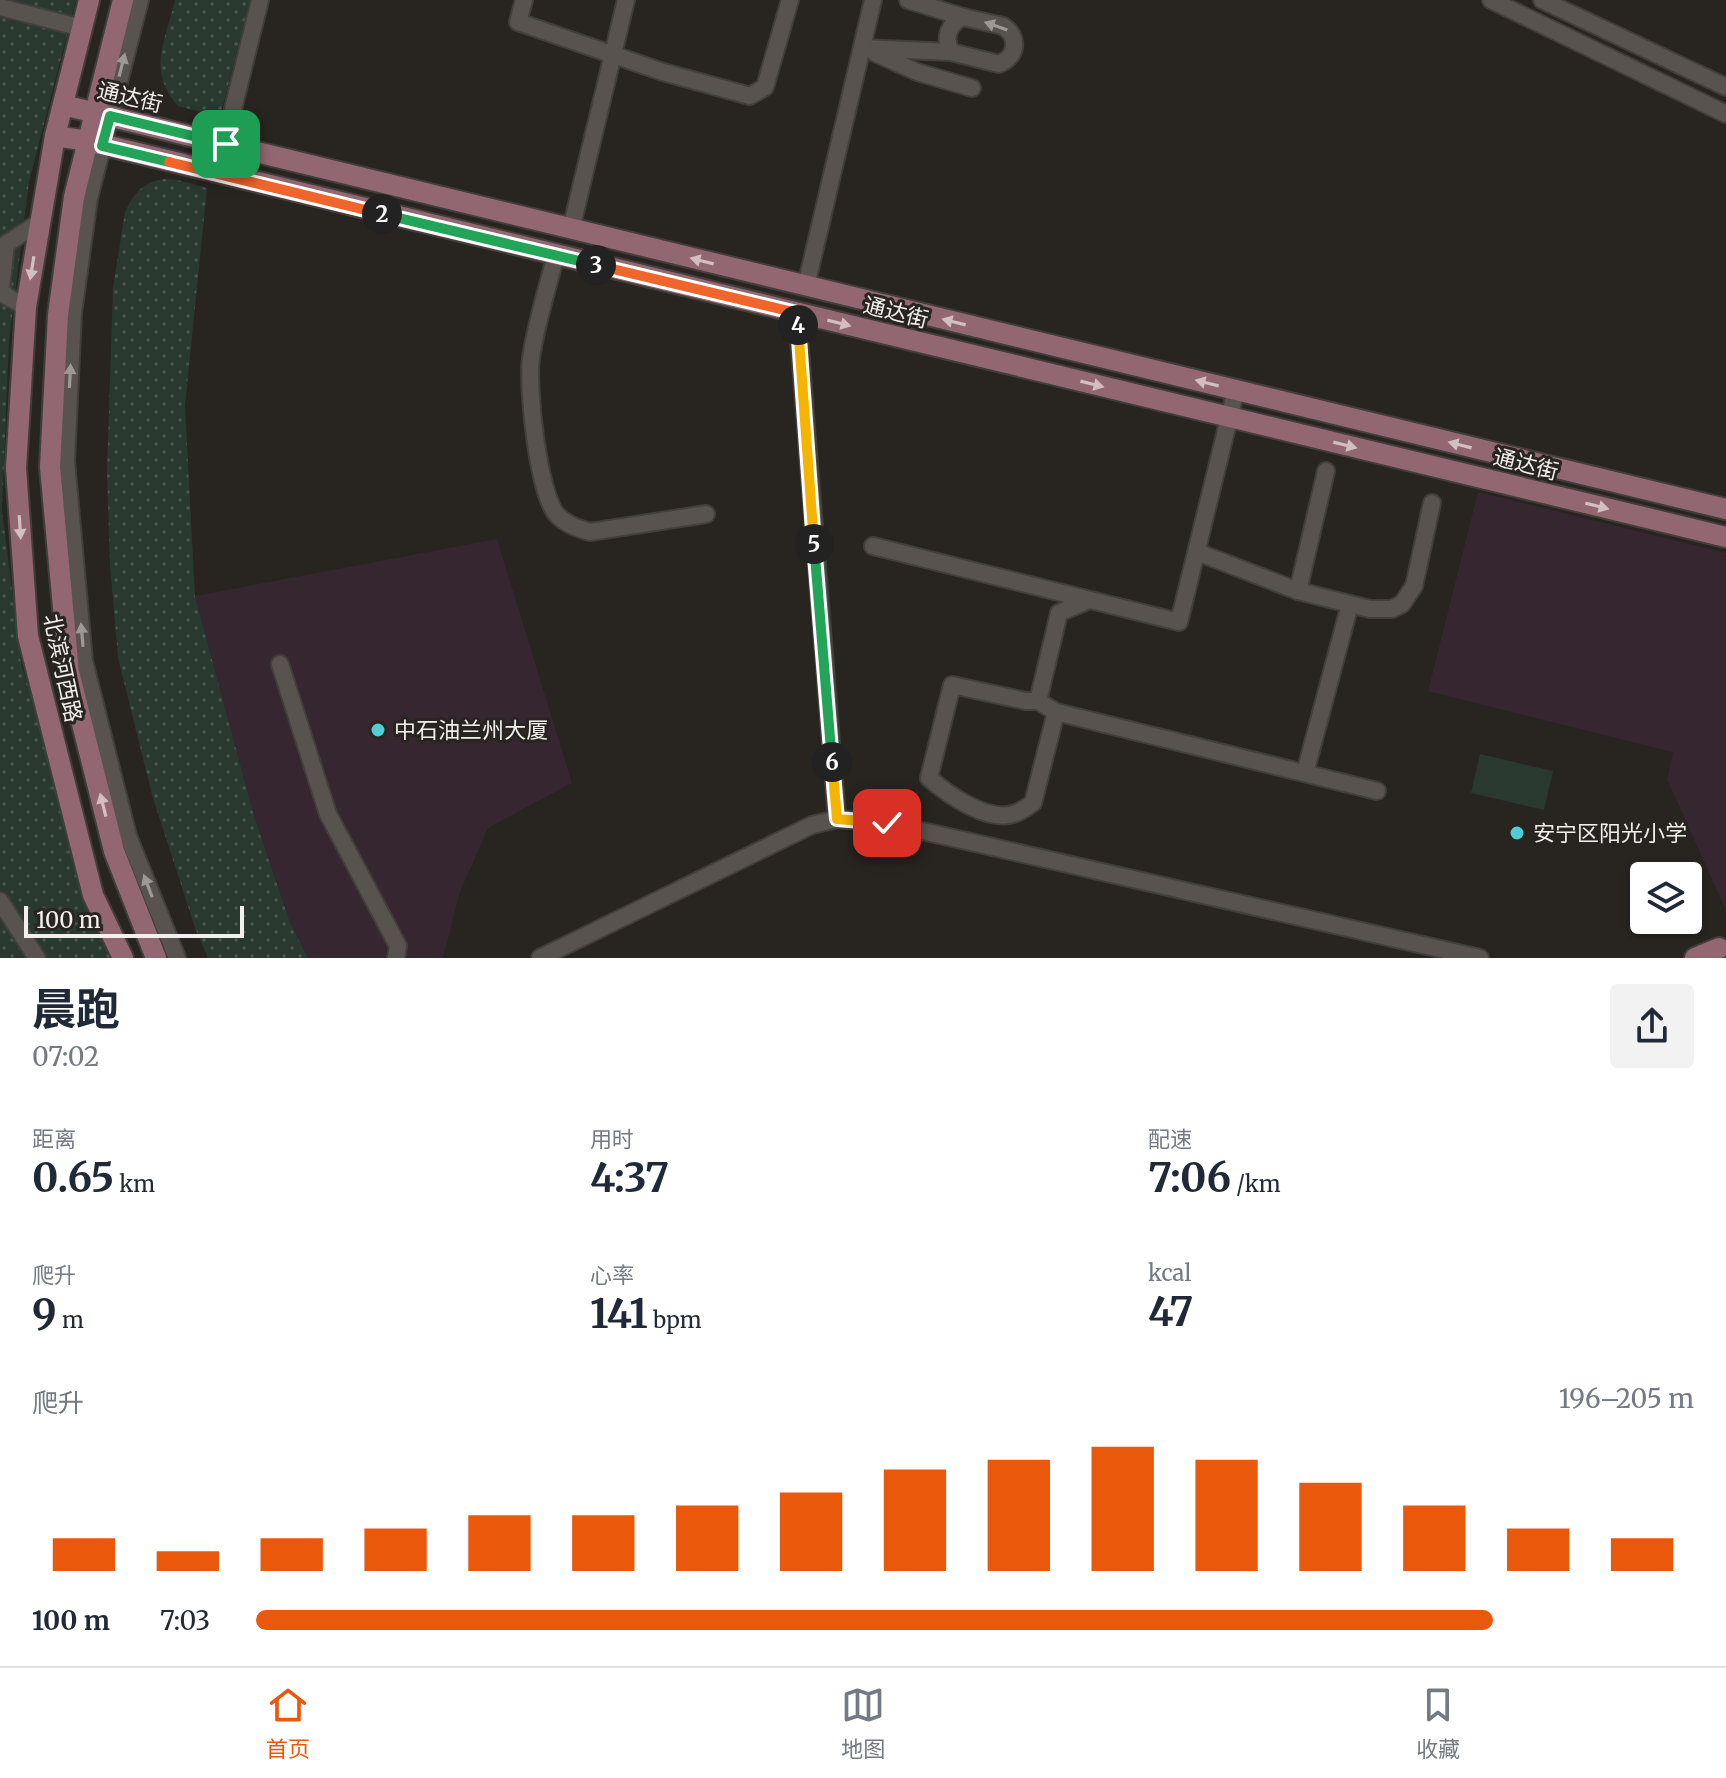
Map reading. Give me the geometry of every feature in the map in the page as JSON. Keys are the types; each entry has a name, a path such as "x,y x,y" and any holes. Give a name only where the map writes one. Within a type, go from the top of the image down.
{"main road":[{"name":"北滨河西路","path":"89,0 55,136 26,307 16,468 28,636 93,895 123,958"},
{"name":"北滨河西路","path":"123,0 103,115 74,197 58,315 50,467 69,672 114,851 156,958"},
{"name":"通达街","path":"63,105 1726,509"},
{"name":"通达街","path":"55,136 1726,537"},
{"path":"1695,958 1717,950"}],"street":[{"path":"103,115 140,0"},
{"path":"233,109 260,0"},
{"path":"524,0 518,22 663,72 750,96 765,87 790,0"},
{"path":"571,229 626,0"},
{"path":"806,286 873,0"},
{"path":"862,48 951,52 999,64 1014,52 1014,40 1008,29 908,0"},
{"path":"1491,0 1726,114"},
{"path":"1542,0 1726,87"},
{"path":"0,7 82,28"},
{"path":"951,52 948,32 963,17"},
{"path":"862,48 917,72 972,88"},
{"path":"95,144 73,313 66,461 84,661 128,836 177,958"},
{"path":"26,307 6,296 1,289 6,244 40,222"},
{"path":"556,255 531,359 530,409 547,494 556,514 572,527 590,532 706,514"},
{"path":"797,313 837,819"},
{"path":"873,546 1179,622 1236,390"},
{"path":"1298,591 1326,471"},
{"path":"1197,552 1298,591 1381,610 1402,604 1414,586 1432,503"},
{"path":"1038,701 1059,613 1089,600"},
{"path":"1305,773 1350,604"},
{"path":"280,664 328,814 398,946 396,958"},
{"path":"1056,712 1033,803 1014,815 990,813 951,797 929,778 952,685 1038,701 1056,712 1377,791"},
{"path":"540,958 812,825 837,819 887,823 1480,958"},
{"path":"0,901 37,958"}],"shaded area":[{"path":"1478,492 1726,553 1726,911 1667,779 1673,752 1428,691"},
{"path":"497,539 572,783 488,828 460,892 443,958 308,958 291,925 254,816 195,596"}],"green space":[{"path":"0,0 76,0 29,182 9,341 2,510 21,663 93,895 123,958 0,958"},
{"path":"175,0 250,0 220,117 178,106 163,80 161,55"},
{"path":"164,179 207,188 185,406 195,596 254,816 291,925 308,958 208,958 195,928 152,795 118,658 110,565 107,470 113,288 125,212 140,189"},
{"path":"1480,754 1553,771 1544,810 1471,793"}],"place":[{"name":"中石油兰州大厦","path":"378,730"},
{"name":"安宁区阳光小学","path":"1517,833"}],"route":[{"path":"226,144 110,116 102,146 797,313 837,819 887,823"}]}
